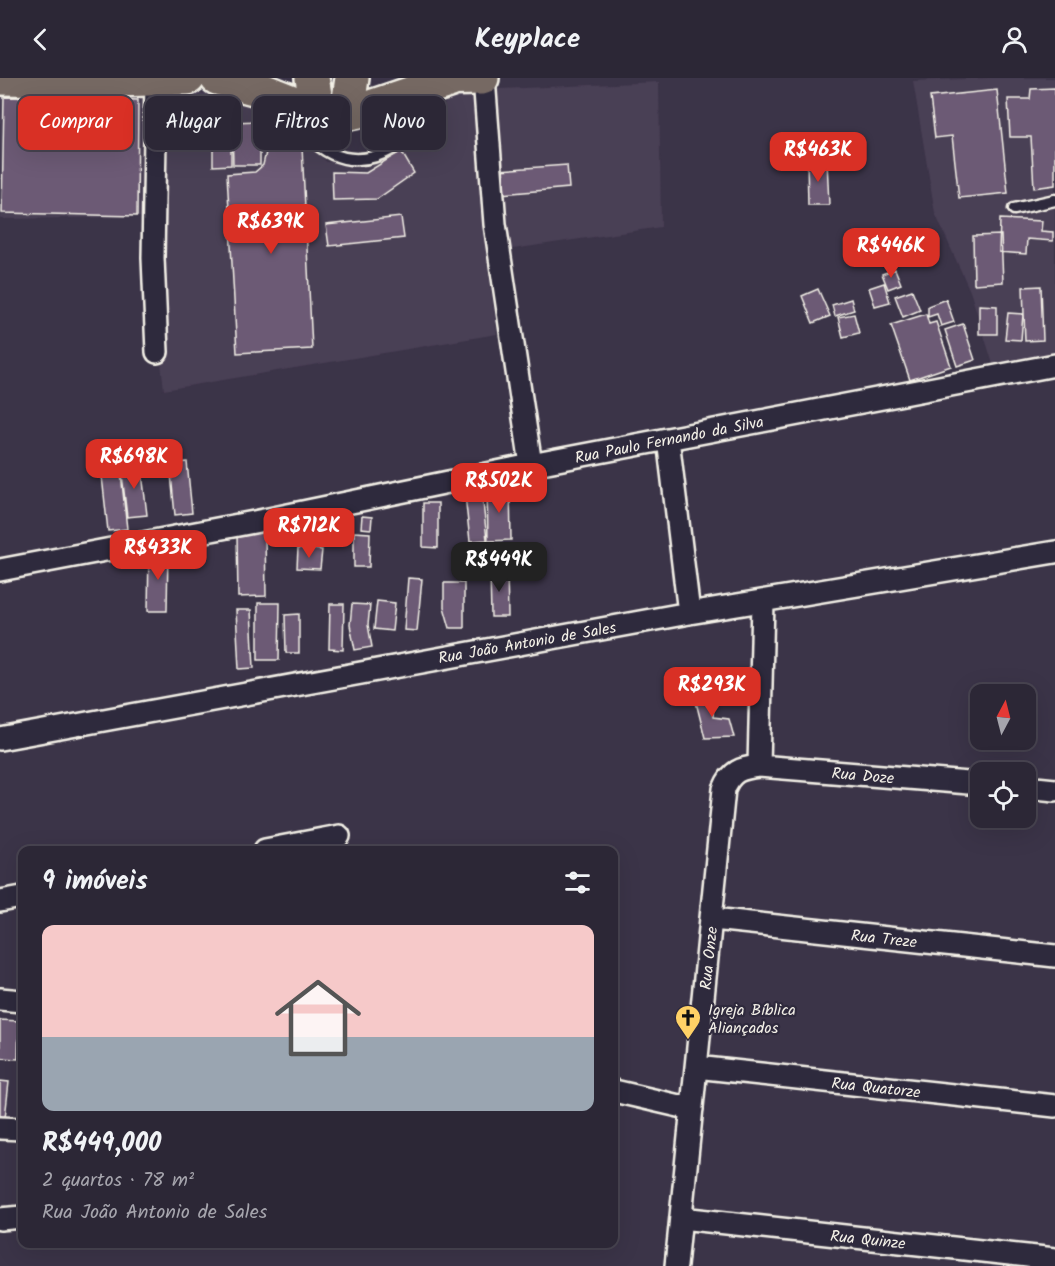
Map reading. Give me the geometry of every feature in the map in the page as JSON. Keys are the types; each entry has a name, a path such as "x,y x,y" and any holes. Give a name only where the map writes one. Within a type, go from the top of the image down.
{"main road":[{"path":"0,78 172,79"},
{"path":"217,78 277,96"},
{"path":"312,78 316,96"},
{"path":"350,96 352,78"},
{"path":"350,110 450,80"}],"street":[{"path":"157,352 153,258 172,79"},
{"path":"450,80 495,224 531,465"},
{"name":"Rua Paulo Fernando da Silva","path":"0,570 1055,365"},
{"path":"668,439 689,613"},
{"name":"Rua João Antonio de Sales","path":"0,739 689,613 1055,552"},
{"path":"752,767 763,602"},
{"name":"Rua Doze","path":"752,767 970,783"},
{"name":"Rua Onze","path":"676,1266 713,920 724,789 728,779 735,771 752,767"},
{"path":"1036,788 1055,790"},
{"path":"286,846 339,836"},
{"path":"0,901 18,898"},
{"name":"Rua Treze","path":"713,920 1055,956"},
{"path":"0,999 18,1001"},
{"name":"Rua Quatorze","path":"696,1067 1055,1106"},
{"path":"618,1093 692,1109"},
{"path":"0,1128 18,1129"},
{"path":"0,1219 18,1217"},
{"name":"Rua Quinze","path":"681,1218 1055,1259"}],"lane":[{"path":"326,150 338,158 357,160 375,157 409,139 422,126 429,109 450,80"},
{"path":"1014,209 1055,200"}],"shaded area":[{"path":"1055,78 1055,353 993,364 970,291 935,213 913,81"},
{"path":"659,82 661,227 486,253 497,334 164,390 145,217 0,219 0,90 234,94 237,96 145,96 145,150 241,150 241,99 253,107 253,150 313,150 327,162 415,150 446,150 446,102 453,91"}],"building":[{"path":"1055,88 1055,185 1034,188 1031,137 1010,137 1008,99 1030,99 1031,89"},
{"path":"997,90 1008,193 959,198 952,136 935,138 930,97"},
{"path":"4,97 18,97 18,150 133,150 133,100 138,100 137,216 2,213"},
{"path":"253,121 253,150 260,150 260,165 233,165 233,150 241,150 241,122"},
{"path":"213,150 231,150 231,165 213,166"},
{"path":"267,150 302,150 312,349 237,353 227,174 255,172 263,165"},
{"path":"401,151 414,173 377,199 333,200 332,172 366,173"},
{"path":"807,160 827,160 829,205 808,205"},
{"path":"567,165 569,188 501,194 499,170"},
{"path":"401,217 404,238 329,246 326,225"},
{"path":"1000,219 1042,221 1041,231 1053,232 1053,241 1027,239 1026,254 999,252"},
{"path":"1001,235 1003,282 974,284 973,236"},
{"path":"895,269 901,284 888,289 882,274"},
{"path":"884,283 890,302 875,306 869,288"},
{"path":"1041,286 1043,340 1025,341 1023,287"},
{"path":"818,289 830,316 813,323 802,296"},
{"path":"912,290 920,310 903,317 895,296"},
{"path":"851,299 854,310 835,316 832,305"},
{"path":"946,299 954,322 941,326 937,314 928,317 928,306"},
{"path":"979,305 997,306 997,334 979,334"},
{"path":"1008,313 1023,314 1021,340 1005,339"},
{"path":"854,314 859,333 843,337 838,317"},
{"path":"926,314 929,324 936,322 951,366 910,380 891,325"},
{"path":"963,324 975,360 957,366 945,330"},
{"path":"119,455 127,529 108,531 100,458"},
{"path":"187,462 192,513 175,515 170,464"},
{"path":"141,464 147,515 127,517 121,466"},
{"path":"510,487 511,540 488,541 487,488"},
{"path":"482,493 487,540 470,541 465,495"},
{"path":"423,503 438,503 438,548 423,547"},
{"path":"362,516 372,517 371,529 361,528"},
{"path":"354,532 370,533 369,567 354,567"},
{"path":"237,533 265,533 266,596 238,597"},
{"path":"298,548 322,550 320,569 297,568"},
{"path":"149,551 168,552 167,611 148,611"},
{"path":"490,569 507,569 508,617 491,617"},
{"path":"408,578 422,579 417,631 404,630"},
{"path":"444,583 464,583 464,628 450,628 444,607"},
{"path":"377,601 395,603 392,631 374,629"},
{"path":"258,603 280,603 279,660 258,660"},
{"path":"330,604 344,604 343,650 329,649"},
{"path":"352,604 370,605 368,625 372,647 355,650 350,625"},
{"path":"236,610 251,610 254,668 239,669"},
{"path":"299,614 299,653 286,653 285,615"},
{"path":"714,691 713,717 729,719 734,737 705,738 694,694"},
{"path":"0,1020 18,1021 18,1059 0,1058"},
{"path":"0,1081 9,1082 5,1118 0,1117"}],"place":[{"name":"Igreja Bíblica Aliançados","path":"688,1041"}]}
